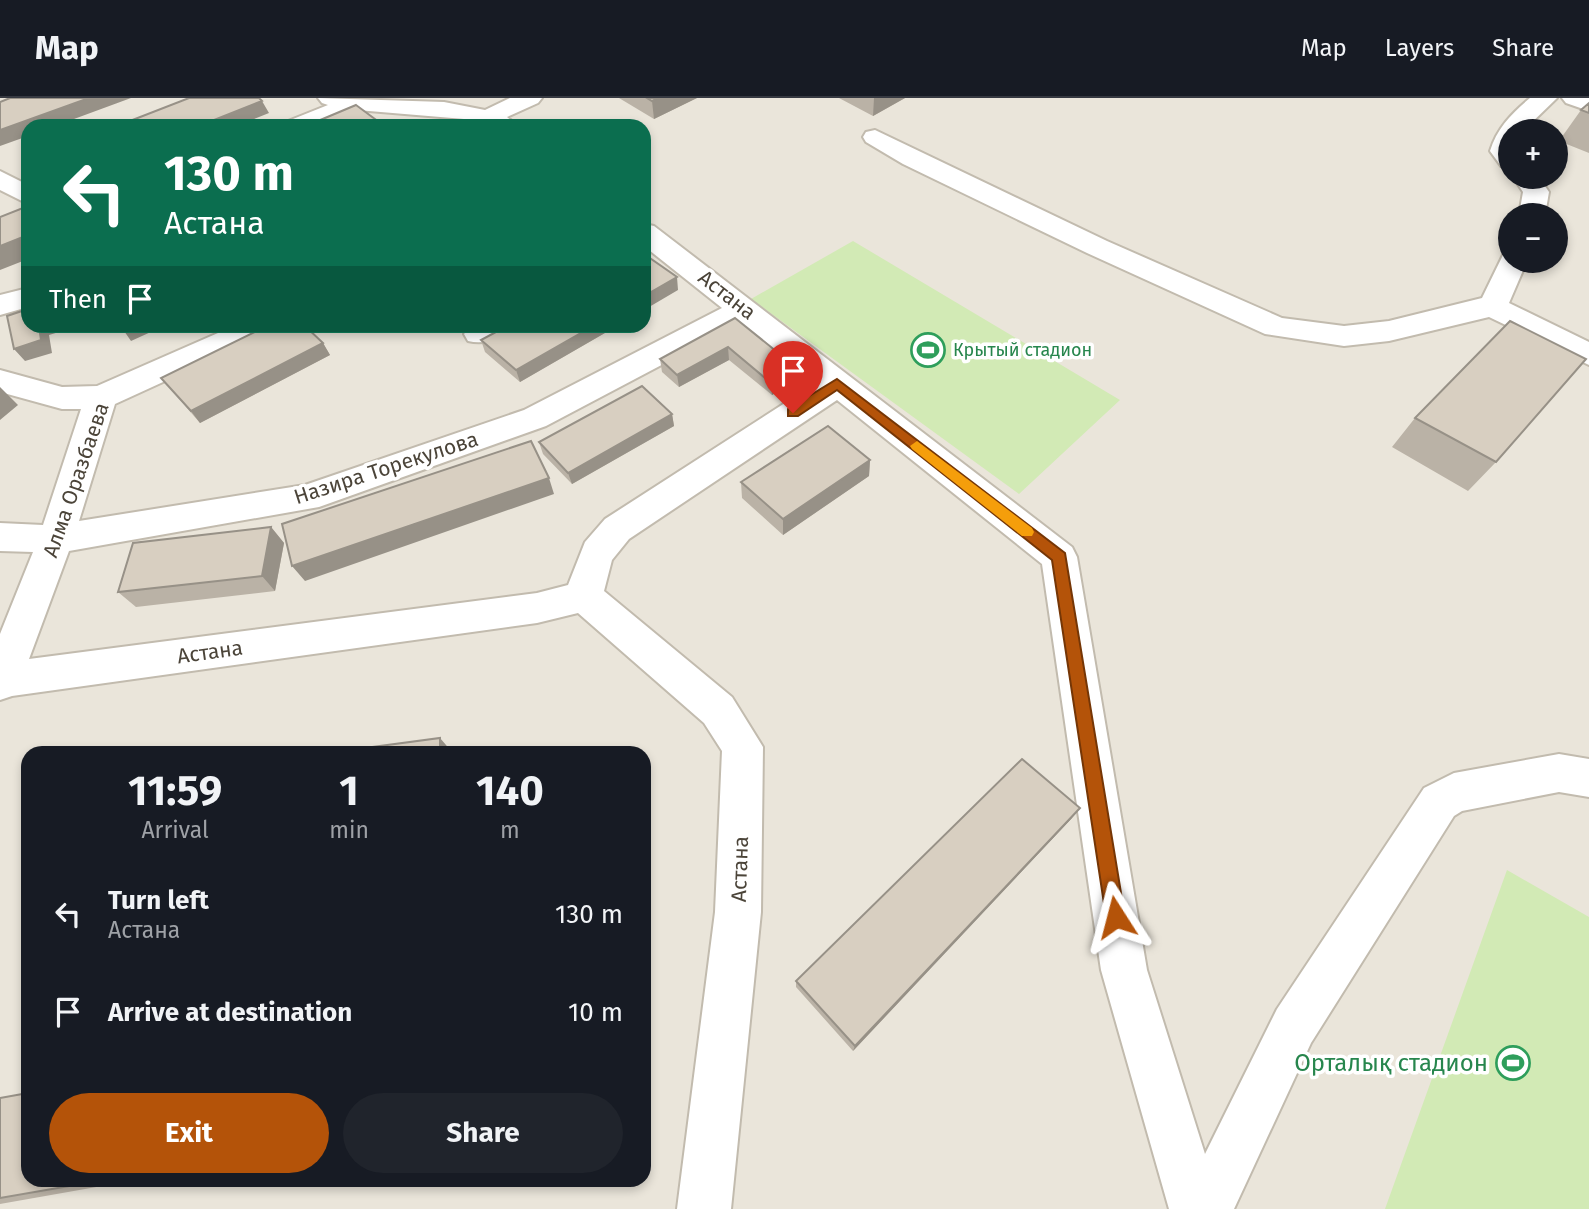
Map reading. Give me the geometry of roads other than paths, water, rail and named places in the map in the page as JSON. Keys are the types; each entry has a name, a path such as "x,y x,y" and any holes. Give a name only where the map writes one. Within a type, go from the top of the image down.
{"street":[{"path":"502,119 530,98"},
{"path":"1520,119 1545,98"},
{"path":"1574,98 1589,104"},
{"path":"309,119 342,100 460,107 493,119"},
{"path":"875,137 912,159 1097,247 1276,327 1345,336 1389,331 1435,321 1472,309 1493,307 1589,355"},
{"path":"0,179 21,192"},
{"name":"Астана","path":"651,241 745,309 1059,557 1124,970 1196,1209"},
{"path":"1493,307 1508,273"},
{"path":"0,305 21,299"},
{"name":"Назира Торекулова","path":"0,537 56,539 307,498 535,418 745,309"},
{"name":"Алма Оразбаева","path":"1,682 56,539 101,397 243,333"},
{"path":"0,381 62,398 101,397"},
{"path":"584,596 591,563 598,547 617,529 837,384"},
{"name":"Астана","path":"1,682 537,608 584,596 718,710 743,747 738,912 704,1209"},
{"path":"1206,1209 1294,1026 1439,802 1454,793 1559,773 1589,778"}],"place":[{"name":"Крытый стадион","path":"928,350"},
{"name":"Орталық стадион","path":"1513,1063"}]}
